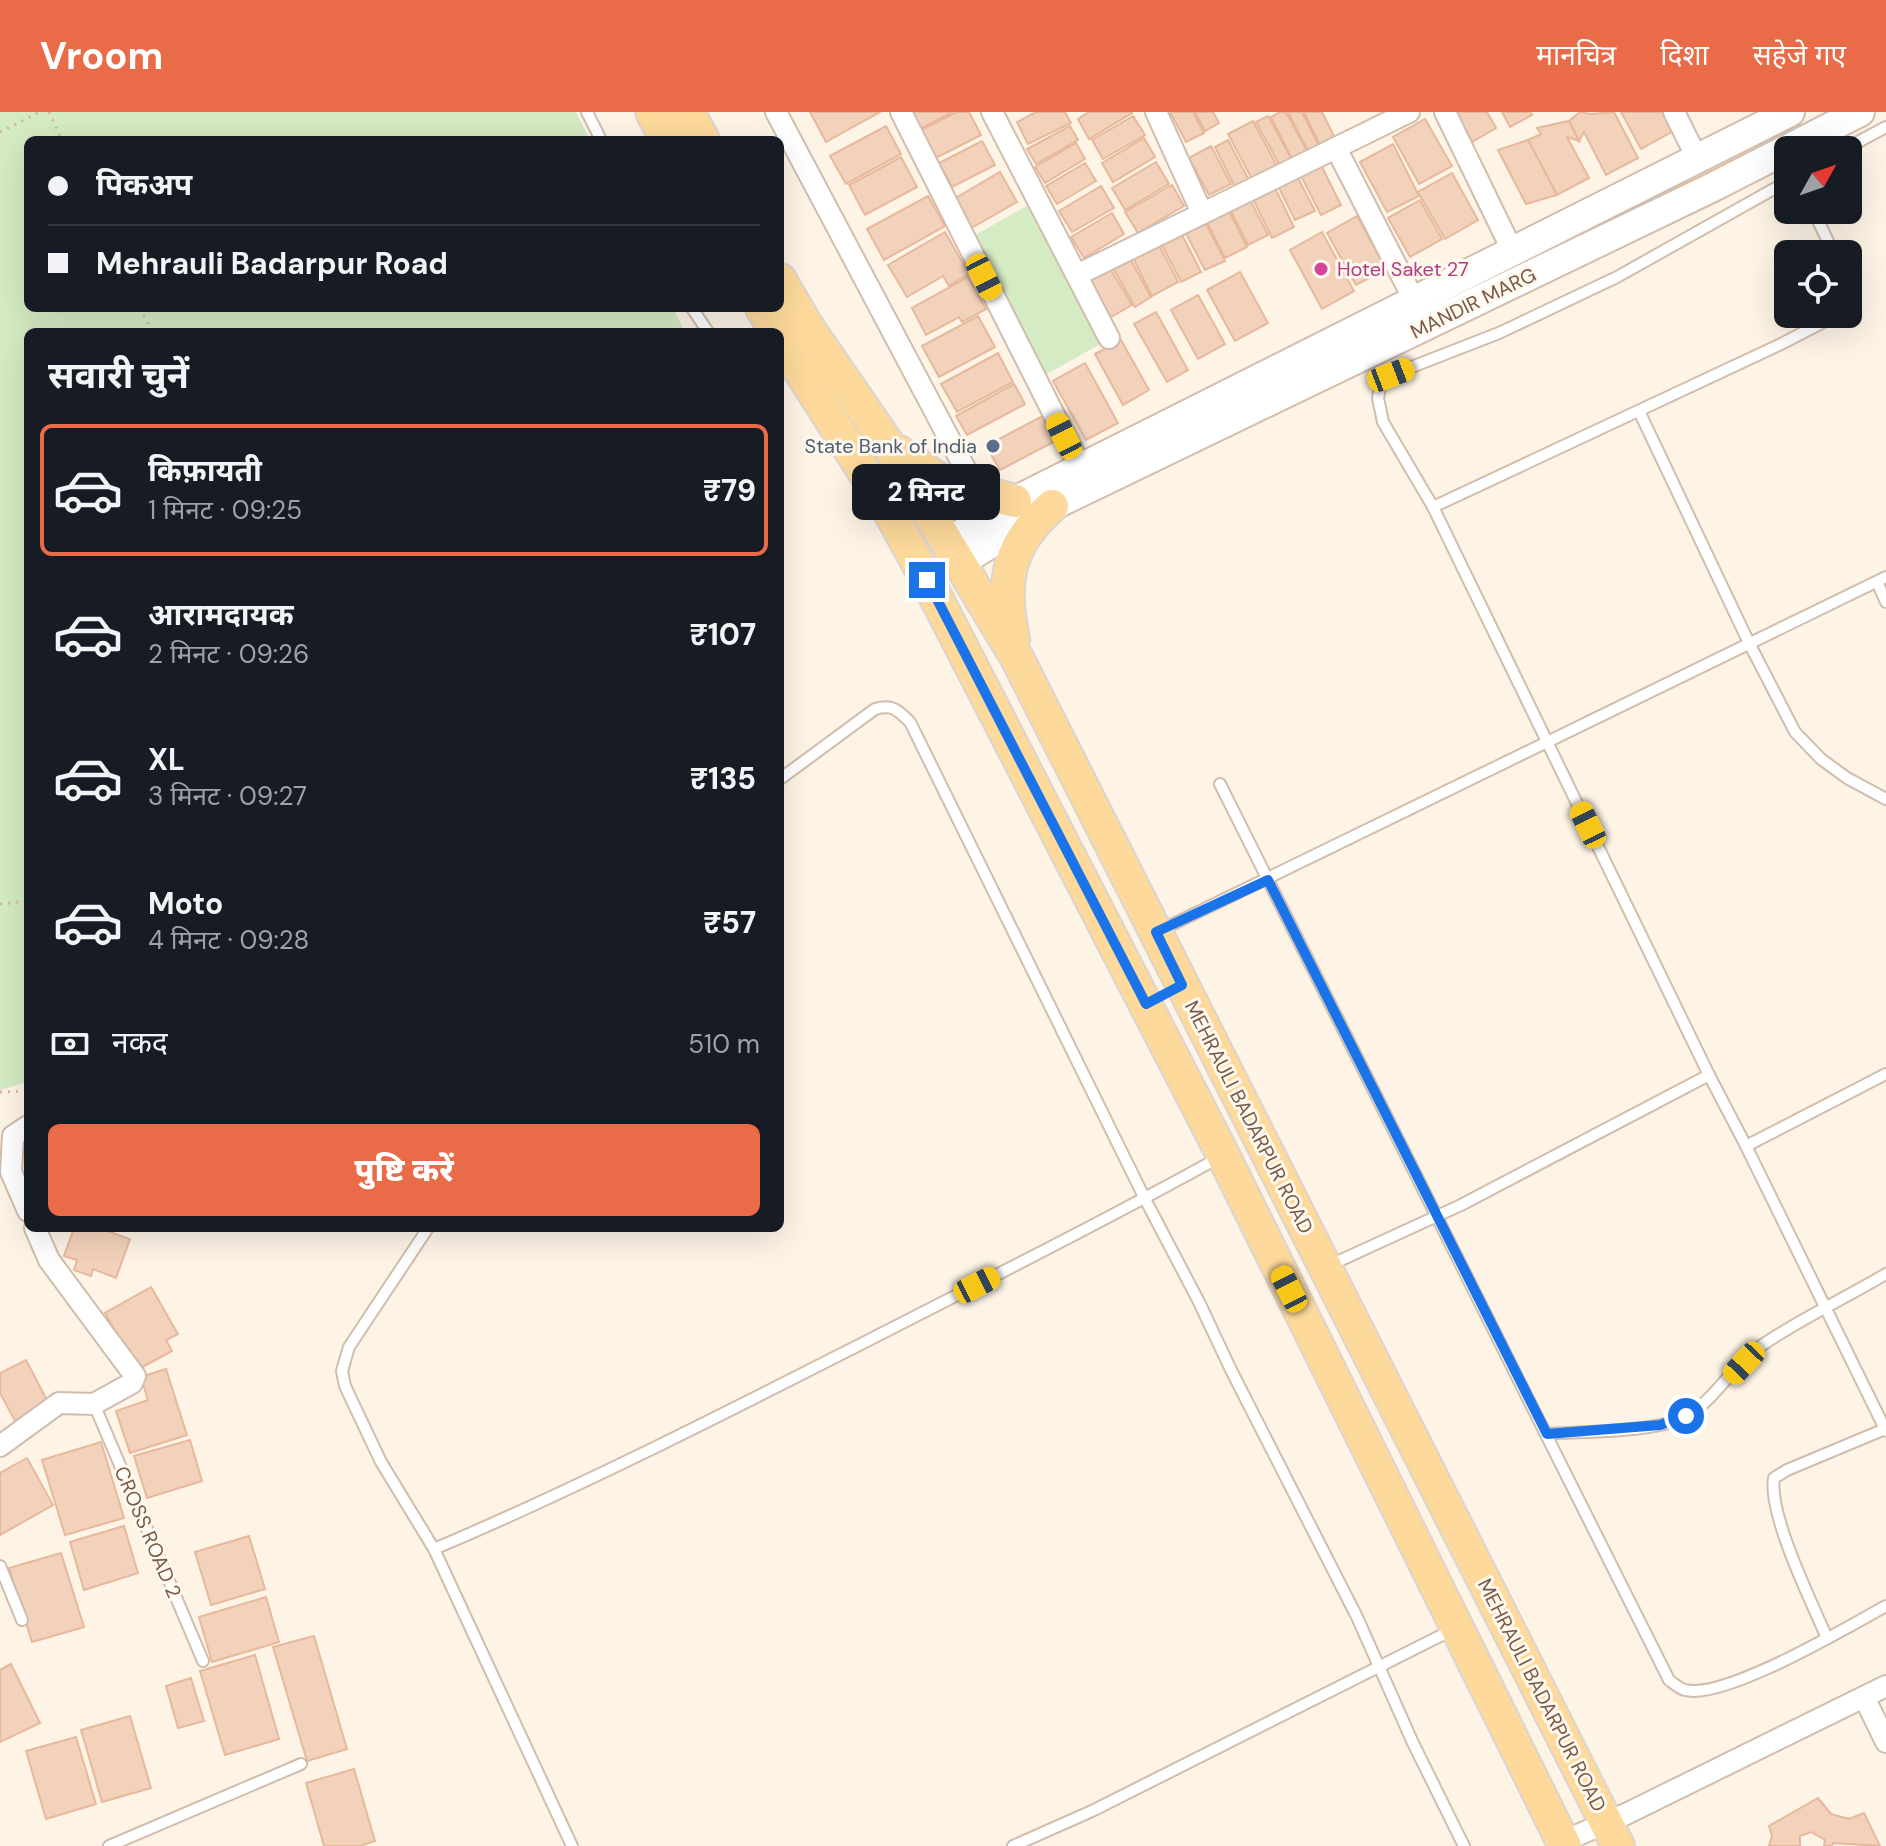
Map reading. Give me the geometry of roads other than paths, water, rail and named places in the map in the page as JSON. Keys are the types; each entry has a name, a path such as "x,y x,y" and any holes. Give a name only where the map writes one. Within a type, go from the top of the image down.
{"main road":[{"path":"652,112 665,136"},
{"path":"688,112 701,136"},
{"name":"MANDIR MARG","path":"954,552 1015,501 1790,112"},
{"name":"MANDIR MARG","path":"954,552 1715,186 1860,112"},
{"name":"MEHRAULI BADARPUR ROAD","path":"784,287 806,325 887,443 1017,658 1612,1834"},
{"name":"MEHRAULI BADARPUR ROAD","path":"784,346 891,514 927,580 1223,1155 1564,1844"},
{"path":"887,443 941,481 1015,501"},
{"path":"1017,658 1006,608 1009,573 1015,551 1027,531 1052,506"},
{"path":"1146,1004 1182,985"}],"street":[{"path":"776,112 978,493"},
{"path":"901,112 1081,468"},
{"path":"992,112 1109,338"},
{"path":"1156,112 1202,213"},
{"path":"1077,275 1409,112"},
{"path":"1445,112 1512,250"},
{"path":"1674,112 1697,158"},
{"path":"1336,148 1414,300"},
{"path":"14,1132 11,1172 24,1202"},
{"path":"0,1446 59,1403 94,1404 132,1383 135,1376 49,1260 37,1232"},
{"path":"1564,1844 1612,1834 1886,1686"},
{"path":"1864,1697 1886,1742"}],"lane":[{"path":"587,112 599,136"},
{"path":"1862,140 1886,127"},
{"path":"1774,189 1617,277 1499,333 1391,375 1381,382 1378,398 1383,422 1433,507 1709,1075 1886,1430 1774,1478 1771,1491 1777,1515 1827,1638"},
{"path":"1433,507 1812,328"},
{"path":"1639,411 1749,643 1795,732 1821,759 1847,778 1886,799"},
{"path":"1156,932 1882,579 1886,602"},
{"path":"784,776 875,709 886,705 898,710 910,722 1145,1199 1304,1511 1464,1846"},
{"path":"1220,784 1669,1680 1685,1690 1721,1687 1780,1663 1886,1606"},
{"path":"1746,1146 1886,1074"},
{"path":"1325,1267 1437,1216 1709,1075"},
{"path":"434,1549 726,1413 1145,1199 1223,1155"},
{"path":"425,1232 345,1357 342,1371 345,1386 381,1462 434,1549 572,1846"},
{"path":"1547,1434 1660,1425 1686,1416 1732,1376 1756,1350 1824,1307 1886,1274"},
{"name":"CROSS ROAD 2","path":"94,1404 203,1661"},
{"path":"0,1566 22,1620"},
{"path":"1013,1846 1105,1805 1457,1628"},
{"path":"109,1846 301,1764"}],"place":[{"name":"Hotel Saket 27","path":"1321,269"},
{"name":"State Bank of India","path":"993,446"}]}
